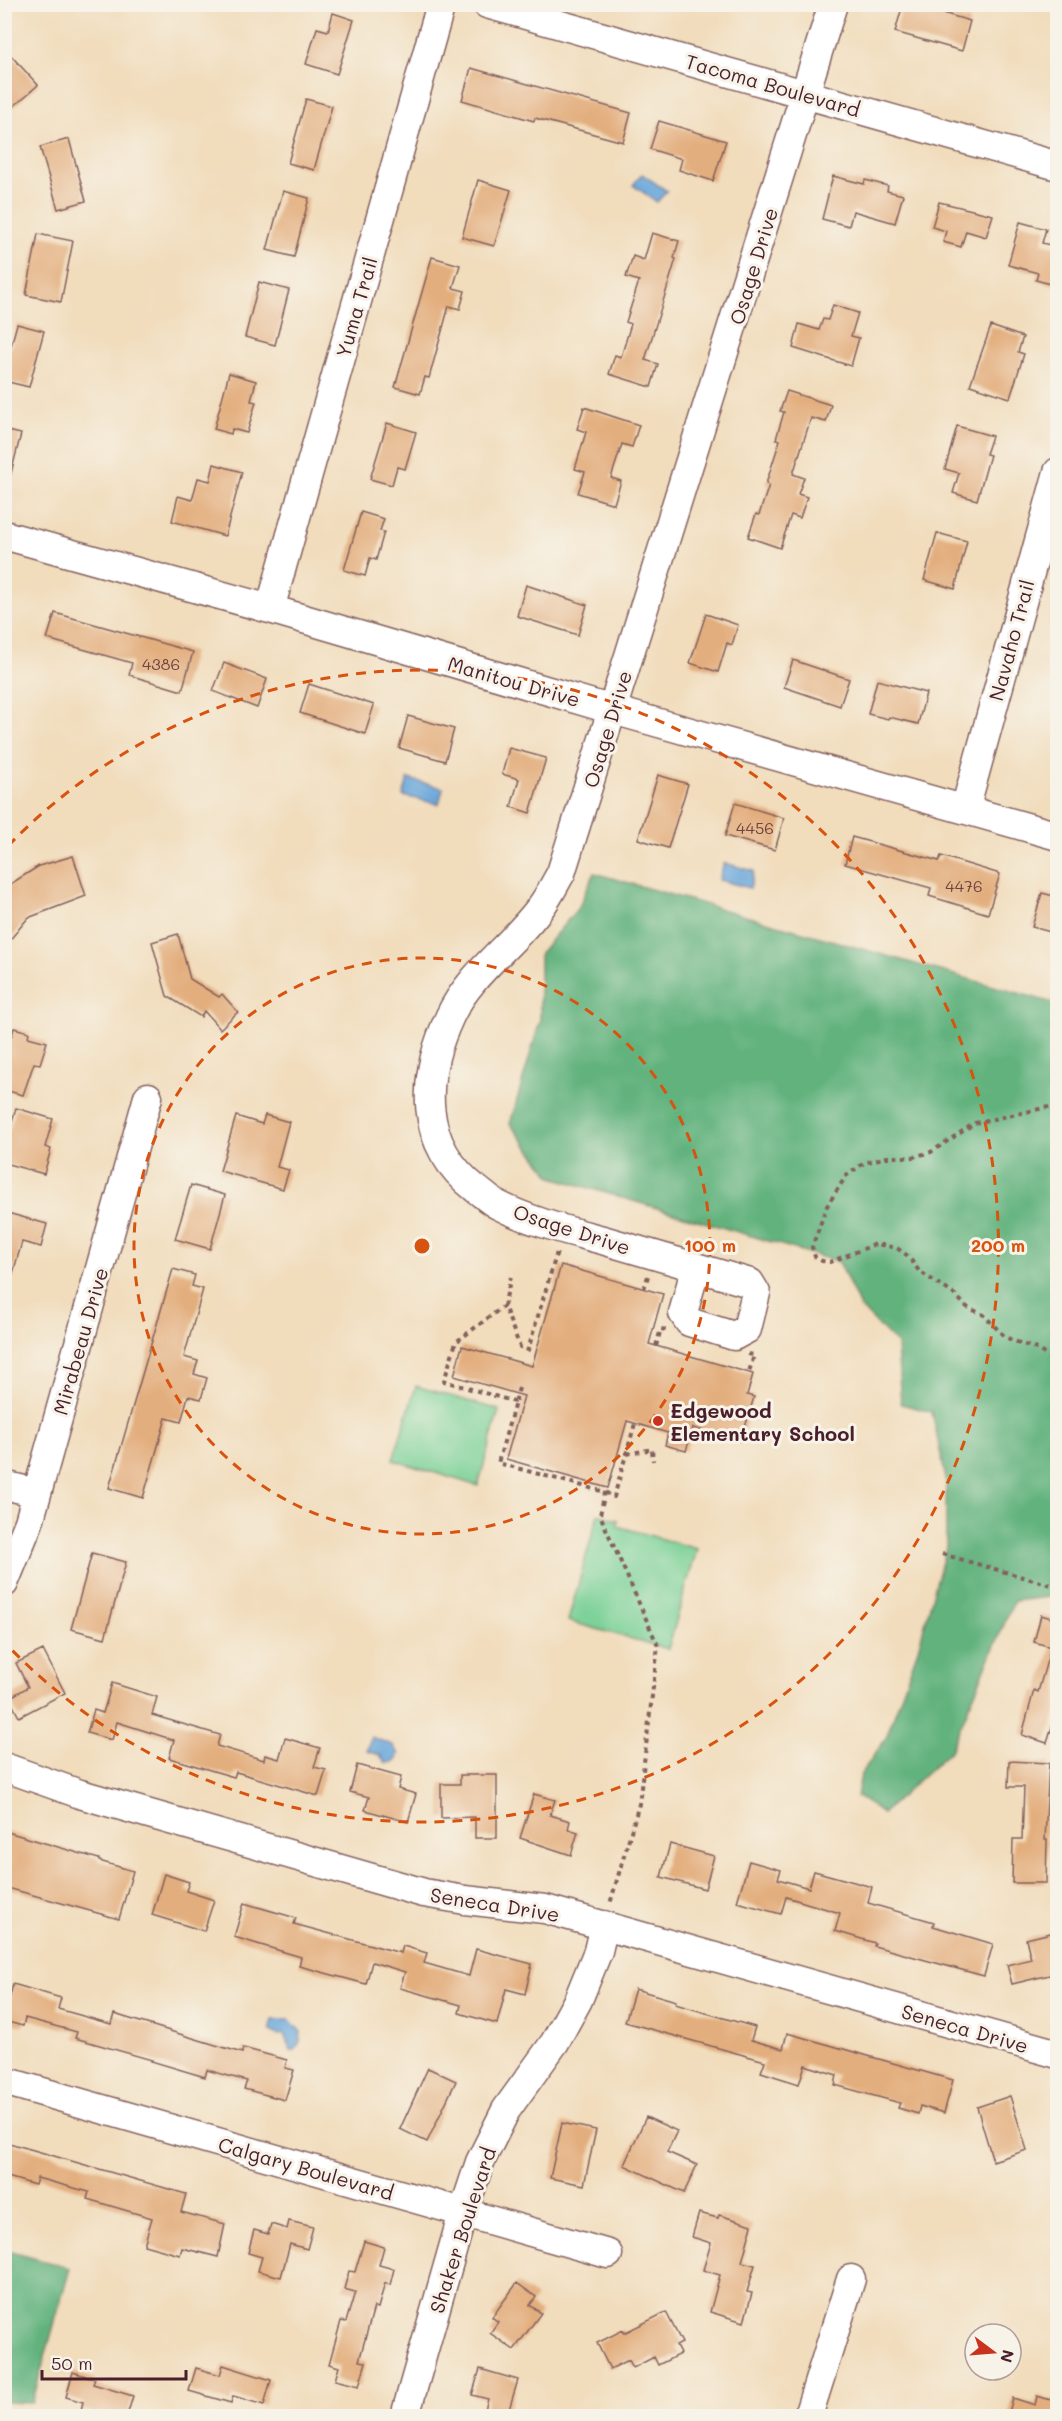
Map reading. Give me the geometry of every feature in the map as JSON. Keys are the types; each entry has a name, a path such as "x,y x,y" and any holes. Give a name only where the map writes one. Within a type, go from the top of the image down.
{"street":[{"name":"Yuma Trail","path":"270,609 441,4"},
{"name":"Tacoma Boulevard","path":"487,4 1058,166"},
{"name":"Osage Drive","path":"696,1267 548,1224 496,1204 466,1181 445,1156 430,1118 429,1088 438,1048 451,1015 476,975 541,908 561,873 807,95 833,4"},
{"name":"Navaho Trail","path":"965,809 1058,472"},
{"name":"Manitou Drive","path":"4,535 270,609 613,710 1058,836"},
{"name":"Mirabeau Drive","path":"4,1583 23,1541 148,1097"},
{"path":"4,1485 37,1493"},
{"name":"Seneca Drive","path":"4,1767 80,1794 424,1893 545,1909 1058,2054"},
{"name":"Shaker Boulevard","path":"405,2416 463,2213 480,2162 501,2119 522,2085 555,2042 578,2000 595,1959 604,1925"},
{"name":"Calgary Boulevard","path":"4,2081 608,2254"},
{"path":"808,2416 851,2279"}],"path":[{"path":"1058,1105 975,1123 931,1152 913,1157 887,1157 864,1163 846,1176 827,1206 812,1247 814,1257 830,1262 876,1244 897,1248 908,1256 919,1271 956,1296 967,1307 984,1315 1002,1334 1011,1340 1036,1349 1058,1364"},
{"path":"511,1277 504,1306 520,1347 528,1350 560,1245"},
{"path":"644,1289 650,1271"},
{"path":"504,1306 456,1342 444,1381 515,1402"},
{"path":"519,1388 498,1462 605,1492 614,1497 636,1420"},
{"path":"627,1454 652,1449 652,1461"},
{"path":"604,1925 639,1804 658,1646 600,1515 605,1492"},
{"path":"942,1554 1058,1587"}],"green space":[{"path":"594,873 1057,1004 1057,1596 1014,1601 950,1751 883,1813 857,1797 861,1774 886,1738 918,1649 946,1547 946,1479 932,1412 901,1404 897,1344 860,1307 839,1262 552,1177 510,1124 540,1021 540,953 579,907"},
{"path":"416,1386 499,1410 478,1486 393,1460"},
{"path":"598,1514 618,1520 617,1526 697,1549 668,1649 568,1621"},
{"path":"4,2250 70,2268 32,2403 5,2402"}],"water":[{"path":"642,174 667,191 657,202 633,185"},
{"path":"408,779 443,788 439,804 403,796"},
{"path":"724,863 754,871 750,888 719,880"},
{"path":"371,1737 393,1745 399,1754 395,1760 390,1763 385,1762 380,1755 367,1751"},
{"path":"273,2020 290,2020 301,2032 300,2041 295,2050 291,2051 284,2034 278,2035 270,2031"}],"building":[{"path":"903,4 912,4 970,21 962,51 895,32"},
{"path":"333,13 354,20 337,74 306,64 317,28 328,31"},
{"path":"4,48 38,85 13,107 4,98"},
{"path":"471,68 631,113 623,142 535,118 534,121 462,100"},
{"path":"306,99 332,106 314,170 288,163"},
{"path":"659,121 726,141 713,181 679,170 682,159 650,149"},
{"path":"69,139 86,201 58,209 40,147"},
{"path":"833,176 864,184 865,180 888,186 887,191 903,195 895,223 853,211 849,226 822,219"},
{"path":"478,180 511,190 494,246 462,237"},
{"path":"283,191 309,198 294,257 267,250"},
{"path":"939,202 993,215 986,237 966,231 961,247 943,242 946,231 932,227"},
{"path":"1020,222 1046,229 1042,243 1058,247 1058,270 1053,285 1036,280 1038,273 1008,265"},
{"path":"652,233 679,241 674,258 676,259 645,360 658,364 651,387 609,374 615,355 621,357 631,324 626,322 639,281 626,277 633,256 644,260"},
{"path":"38,234 73,241 61,302 26,295"},
{"path":"432,257 460,265 453,288 465,291 460,309 449,306 429,378 425,377 420,394 395,387"},
{"path":"259,282 289,290 275,345 245,337"},
{"path":"833,305 858,313 851,336 859,338 851,366 793,348 799,324 819,330 823,319 828,320"},
{"path":"17,324 44,331 29,387 4,381 4,371"},
{"path":"991,326 1023,337 1018,352 1024,354 1010,398 970,385"},
{"path":"229,373 256,381 251,401 256,402 247,433 232,429 231,434 214,429"},
{"path":"787,391 831,405 826,422 811,418 793,474 804,478 798,494 807,497 800,518 791,515 780,548 748,537 756,514 759,515 769,485 766,484 780,440 776,439 784,412 780,411"},
{"path":"584,407 639,425 632,447 622,444 611,478 621,481 614,504 578,493 585,472 575,469 586,432 577,429"},
{"path":"387,423 416,432 405,469 397,467 392,485 370,479"},
{"path":"957,426 992,436 986,454 990,455 977,500 953,493 959,473 945,469"},
{"path":"4,430 21,434 10,477 4,477"},
{"path":"214,464 242,472 225,536 172,521 178,496 192,500 198,478 210,481"},
{"path":"361,512 384,519 380,531 384,532 376,560 370,558 365,576 344,570"},
{"path":"937,533 967,541 955,589 924,580"},
{"path":"526,585 587,605 578,635 517,616"},
{"path":"55,613 193,652 182,691 129,675 132,663 47,639"},
{"path":"706,614 738,625 732,645 727,643 718,672 690,663"},
{"path":"793,660 849,679 840,706 784,687"},
{"path":"224,663 267,679 257,708 213,691"},
{"path":"877,680 926,693 918,724 868,714"},
{"path":"309,684 374,705 365,734 300,713"},
{"path":"408,716 454,729 445,761 399,748"},
{"path":"509,748 546,758 530,813 511,807 519,779 502,774"},
{"path":"658,775 688,784 668,848 638,839"},
{"path":"735,803 784,818 775,850 725,836"},
{"path":"852,837 939,861 941,856 1000,874 988,914 929,896 931,888 845,864"},
{"path":"73,856 86,896 28,918 4,947 4,888 39,866"},
{"path":"1042,893 1058,897 1058,934 1032,927"},
{"path":"178,934 190,979 219,997 222,994 238,1012 220,1029 204,1011 201,1017 167,996 152,942"},
{"path":"14,1028 29,1032 28,1037 47,1042 40,1064 34,1063 23,1095 4,1090 4,1033 12,1035"},
{"path":"16,1108 53,1119 45,1147 51,1149 44,1174 4,1163 4,1148"},
{"path":"265,1115 289,1122 277,1167 289,1170 283,1189 220,1171 236,1116 262,1124"},
{"path":"191,1185 225,1195 210,1249 175,1239"},
{"path":"4,1212 47,1224 41,1247 22,1242 9,1287 4,1287"},
{"path":"561,1265 663,1294 649,1344 753,1374 747,1395 754,1397 741,1441 693,1428 686,1451 665,1445 668,1433 627,1421 608,1488 506,1459 524,1396 454,1376 462,1346 532,1366"},
{"path":"173,1269 195,1275 192,1286 203,1289 184,1357 198,1361 194,1374 207,1378 201,1399 188,1396 181,1422 166,1418 143,1498 109,1488"},
{"path":"92,1553 126,1562 105,1638 71,1629"},
{"path":"1041,1615 1058,1620 1058,1708 1047,1743 1022,1735 1034,1690 1038,1692 1051,1647 1034,1642"},
{"path":"43,1650 65,1693 19,1717 9,1698 28,1687 16,1663"},
{"path":"112,1683 157,1697 152,1715 220,1735 217,1746 264,1760 265,1755 279,1759 285,1738 320,1748 314,1767 326,1770 318,1796 236,1772 234,1777 169,1758 174,1740 117,1722 112,1740 87,1733 94,1710 103,1713"},
{"path":"1009,1761 1049,1763 1045,1840 1047,1840 1046,1883 1012,1883 1013,1839 1022,1839 1024,1787 1008,1787"},
{"path":"357,1765 401,1777 398,1789 416,1794 408,1822 365,1810 369,1797 350,1792"},
{"path":"460,1775 497,1775 497,1838 475,1838 475,1817 441,1818 441,1784 460,1784"},
{"path":"534,1794 555,1800 550,1815 570,1821 568,1829 578,1832 571,1855 520,1838"},
{"path":"4,1831 133,1871 119,1919 4,1887"},
{"path":"670,1844 714,1856 705,1889 661,1877"},
{"path":"749,1861 781,1870 778,1879 809,1888 814,1871 872,1887 868,1903 934,1922 933,1926 993,1944 984,1976 874,1946 875,1943 835,1931 840,1913 786,1897 781,1914 737,1902"},
{"path":"164,1874 189,1882 186,1891 214,1900 204,1931 152,1915"},
{"path":"244,1903 296,1918 294,1924 401,1953 403,1946 427,1953 424,1963 469,1976 476,1949 532,1964 525,1994 506,1989 497,2024 459,2013 461,2005 400,1988 405,1972 372,1962 366,1984 299,1966 301,1957 234,1937"},
{"path":"1051,1933 1058,1960 1058,1973 1012,1984 1007,1965 1031,1959 1026,1939"},
{"path":"13,1984 61,1998 58,2009 111,2024 114,2014 242,2053 243,2048 287,2060 285,2068 294,2070 285,2100 244,2089 247,2081 207,2070 205,2077 75,2038 77,2032 25,2018 23,2026 4,2021"},
{"path":"635,1989 676,2001 675,2004 755,2027 751,2040 783,2049 787,2033 953,2080 944,2113 920,2106 918,2114 898,2108 900,2103 835,2085 837,2075 805,2065 799,2084 761,2072 765,2061 625,2022"},
{"path":"428,2068 456,2081 427,2142 400,2129"},
{"path":"1010,2096 1027,2150 993,2161 977,2107"},
{"path":"646,2117 677,2131 667,2152 697,2165 684,2193 624,2165"},
{"path":"562,2123 596,2130 584,2185 550,2178"},
{"path":"9,2143 186,2194 181,2212 225,2224 218,2257 182,2248 180,2255 144,2245 152,2218 87,2199 89,2192 37,2178 35,2185 4,2176 4,2157"},
{"path":"699,2213 718,2218 719,2215 752,2225 742,2262 755,2265 747,2292 752,2293 744,2322 710,2312 720,2275 703,2270 711,2243 692,2237"},
{"path":"289,2221 313,2227 307,2249 290,2244 281,2277 258,2271 262,2257 248,2253 254,2230 268,2234 271,2224 287,2229"},
{"path":"364,2241 384,2247 379,2265 394,2269 390,2285 385,2283 378,2308 374,2307 359,2361 366,2362 359,2386 335,2380 339,2367 329,2364 341,2321 346,2322 355,2292 344,2289 349,2271 355,2272"},
{"path":"517,2283 536,2297 530,2305 541,2313 514,2350 490,2333 498,2322 492,2317"},
{"path":"666,2312 682,2343 676,2346 680,2354 658,2365 654,2357 633,2368 629,2360 610,2369 597,2343 623,2330 624,2333"},
{"path":"223,2365 271,2380 264,2405 233,2396 231,2403 189,2391 196,2368 220,2375"},
{"path":"480,2369 518,2380 507,2416 483,2416 488,2399 472,2395"},
{"path":"73,2372 95,2379 93,2384 133,2396 127,2416 101,2416 81,2410 83,2402 66,2397"},
{"path":"1037,2396 1058,2402 1058,2416 1008,2416 1013,2398 1035,2405"}],"place":[{"name":"Edgewood Elementary School","path":"658,1421"}]}
